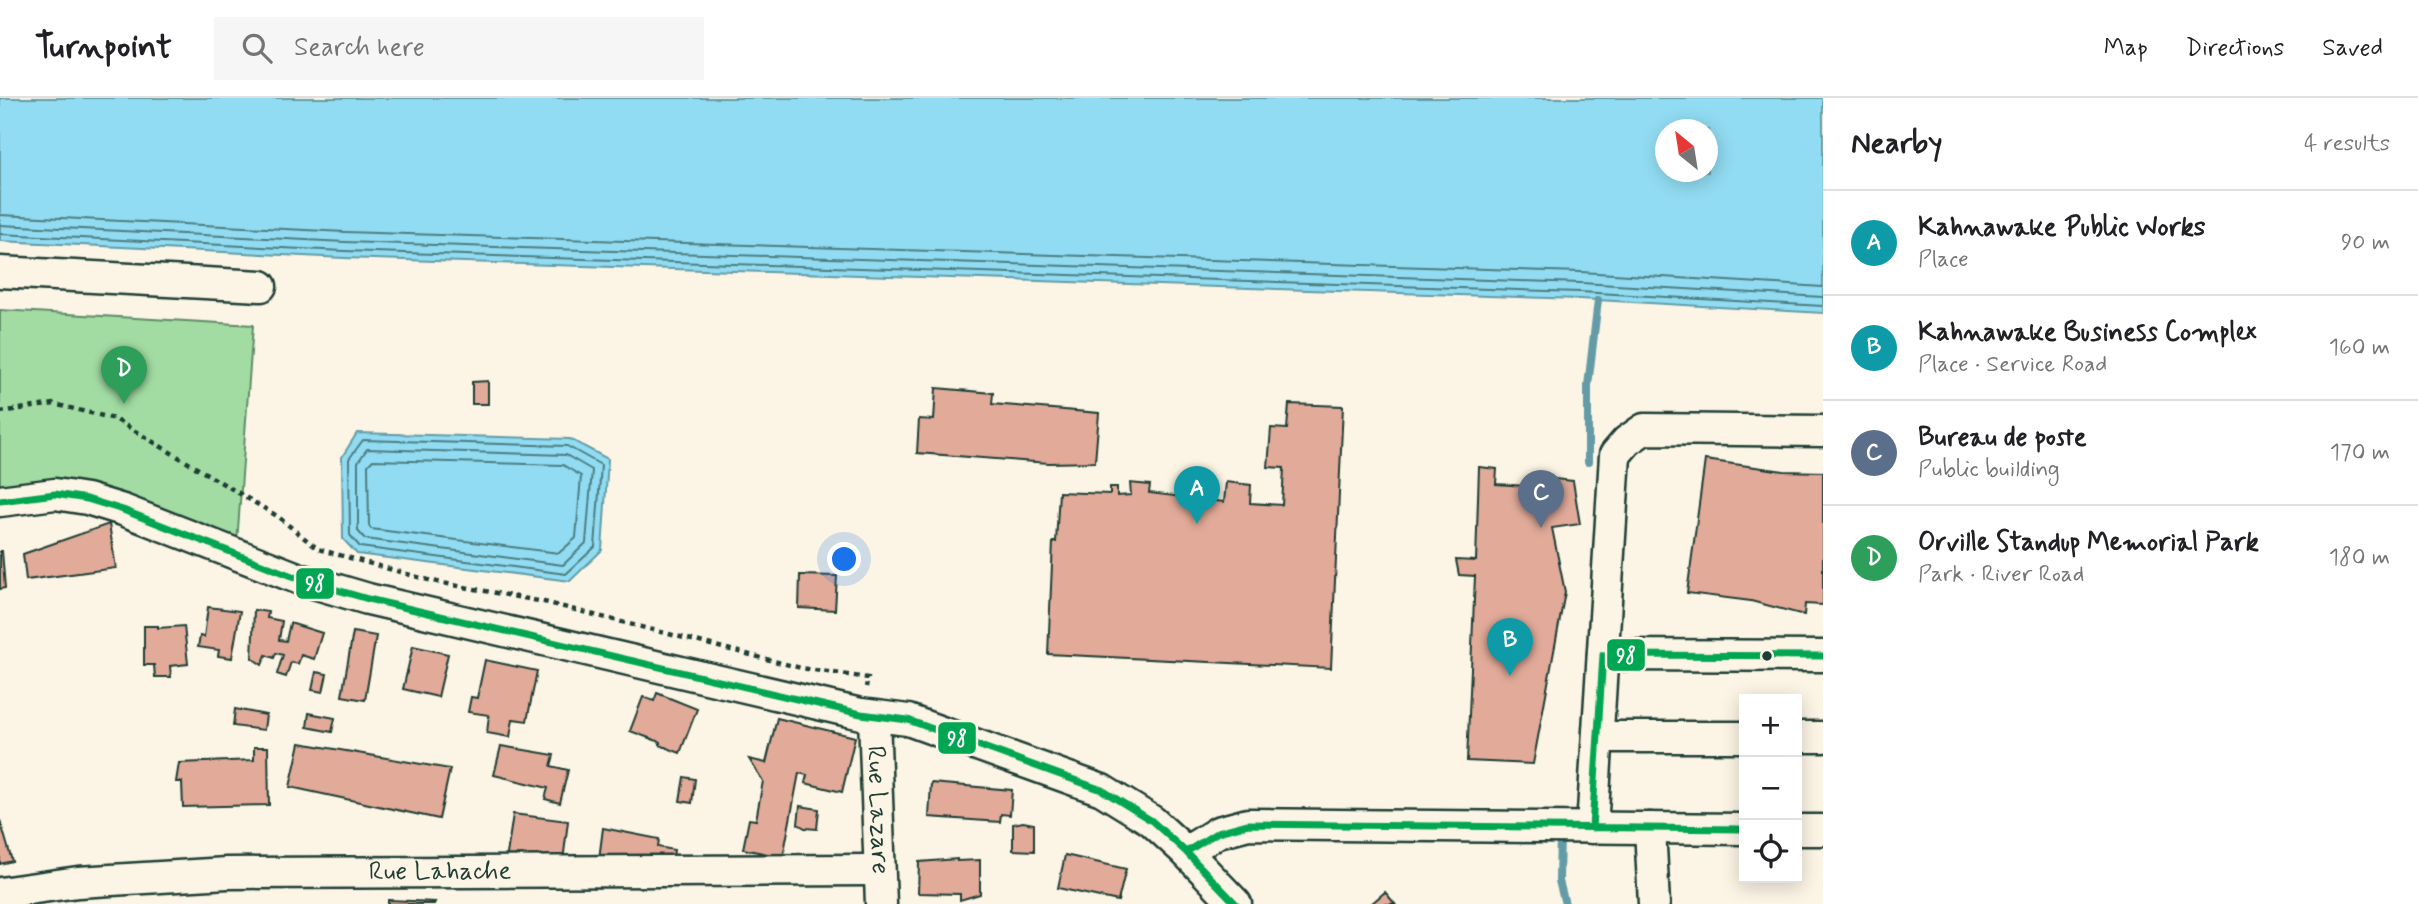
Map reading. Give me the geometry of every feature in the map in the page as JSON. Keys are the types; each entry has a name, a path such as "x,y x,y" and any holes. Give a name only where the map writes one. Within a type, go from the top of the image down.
{"street":[{"path":"0,272 261,286"},
{"path":"1592,828 1615,455 1627,441 1644,429 1823,431"},
{"path":"0,501 55,494 87,499 124,510 300,579 368,599 874,717 908,720 1102,790 1152,821 1236,904"},
{"path":"1603,655 1823,656"},
{"name":"Rue Lazare","path":"874,717 881,904"},
{"path":"1598,737 1739,737"},
{"path":"1802,737 1823,737"},
{"path":"1186,852 1219,832 1248,824 1739,830"},
{"path":"1650,828 1654,904"},
{"path":"1802,830 1823,830"},
{"name":"Rue Lahache","path":"0,893 78,882 227,873 879,870"}],"path":[{"path":"0,412 54,404 115,419 278,516 318,549 432,582 544,602 801,668 868,678"}],"green space":[{"path":"0,310 253,325 237,543 160,507 73,484 0,501"}],"water":[{"path":"0,98 1823,98 1823,313 1580,299 344,258 0,241"},
{"path":"357,433 570,439 608,459 602,550 570,581 357,554 343,539 342,457"}],"building":[{"path":"488,381 488,404 472,404 472,382"},
{"path":"936,388 993,393 992,404 1099,413 1095,462 1049,463 917,453 919,419 934,420"},
{"path":"1289,404 1343,406 1331,668 1048,654 1053,542 1056,542 1059,492 1110,494 1110,487 1117,487 1117,496 1131,495 1130,483 1150,485 1149,493 1224,502 1226,482 1251,485 1250,503 1282,505 1284,468 1268,467 1271,428 1287,429"},
{"path":"1705,460 1784,471 1823,472 1823,605 1805,604 1804,615 1751,601 1687,593"},
{"path":"1479,467 1497,469 1496,484 1554,488 1555,479 1573,481 1580,524 1552,528 1565,592 1533,764 1467,761 1475,576 1459,575 1456,560 1476,561"},
{"path":"109,524 116,568 26,580 23,554"},
{"path":"0,551 5,588 0,589"},
{"path":"800,575 837,576 835,610 799,608"},
{"path":"208,607 240,611 232,658 218,656 219,650 198,647 200,636 204,637"},
{"path":"254,610 268,612 267,618 282,621 279,640 286,641 290,623 322,633 314,659 301,655 298,664 291,662 286,677 277,674 283,655 276,653 274,658 266,655 262,665 252,658"},
{"path":"144,626 184,626 188,664 170,666 171,677 155,677 154,665 144,665"},
{"path":"353,632 376,636 365,700 342,696"},
{"path":"413,646 448,654 438,697 403,689"},
{"path":"485,660 537,671 527,721 513,719 510,737 487,733 489,715 468,712 471,697 477,698"},
{"path":"316,672 327,674 323,692 312,690"},
{"path":"657,693 697,709 680,753 630,731 643,697 654,701"},
{"path":"235,709 266,715 264,730 233,726"},
{"path":"309,713 335,718 332,732 307,727"},
{"path":"777,718 855,737 842,792 805,783 807,775 799,773 783,857 743,849 749,819 756,820 763,781 749,759 766,763"},
{"path":"300,743 450,769 439,819 290,787"},
{"path":"501,746 554,755 551,766 568,770 560,803 545,799 548,788 494,775"},
{"path":"254,747 268,747 269,805 183,807 182,782 176,782 179,763 254,760"},
{"path":"684,777 695,779 692,803 680,801"},
{"path":"931,783 1012,790 1010,815 1001,814 1000,822 929,817"},
{"path":"800,806 819,809 817,829 798,824"},
{"path":"513,814 568,821 562,869 506,861"},
{"path":"0,820 12,861 0,864"},
{"path":"1013,824 1034,824 1034,851 1013,850"},
{"path":"603,828 659,839 658,847 674,850 671,870 599,859"},
{"path":"1065,855 1126,869 1118,901 1058,888"},
{"path":"980,860 980,894 960,900 960,894 918,893 919,862"},
{"path":"1385,892 1395,904 1371,904"},
{"path":"388,900 435,902 388,904"}],"waterway":[{"path":"1588,462 1588,386 1598,300"},
{"path":"1560,834 1559,881 1565,904"}],"transit line":[{"name":"98","path":"0,501 55,494 87,499 123,510 300,579 368,599 861,714 908,720 1102,790 1152,821 1236,904"},
{"name":"98","path":"1592,828 1603,655 1823,656"},
{"name":"98","path":"1186,852 1218,832 1248,824 1739,829"}],"place":[{"name":"Orville Standup Memorial Park","path":"124,404"},
{"name":"Kahnawake Public Works","path":"1197,524"},
{"name":"Bureau de poste","path":"1541,528"},
{"name":"Kahnawake Business Complex","path":"1510,676"}]}
